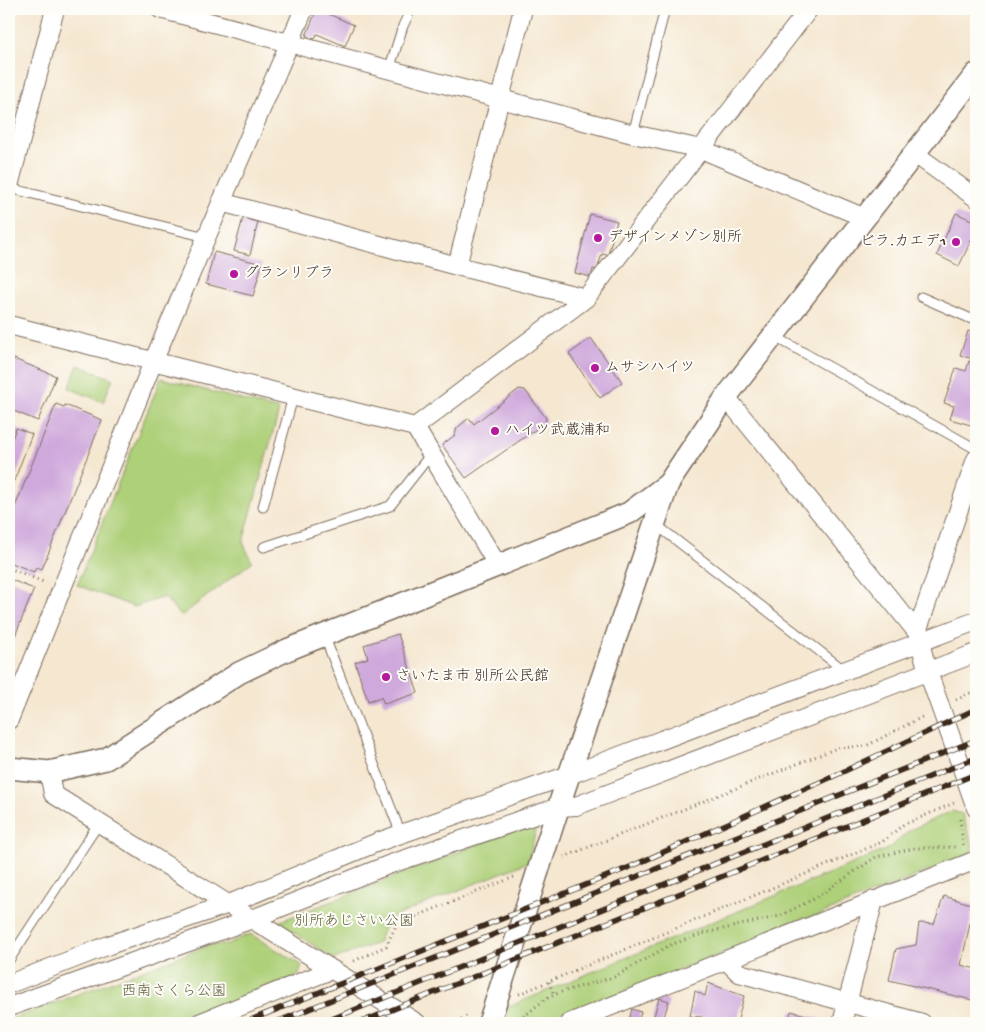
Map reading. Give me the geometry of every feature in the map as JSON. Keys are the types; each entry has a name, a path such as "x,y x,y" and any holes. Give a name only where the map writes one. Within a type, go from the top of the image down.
{"street":[{"path":"9,187 55,9"},
{"path":"160,9 633,134 701,149 865,218"},
{"path":"9,720 153,362 304,9"},
{"path":"457,266 523,9"},
{"path":"416,427 586,298 809,9"},
{"path":"486,1014 540,867 569,775 668,484 726,397 772,335 976,74"},
{"path":"915,154 976,198"},
{"path":"221,202 457,266 586,298"},
{"path":"9,324 153,362 416,427 498,566"},
{"path":"726,397 919,638 928,672 976,808"},
{"path":"919,638 976,459"},
{"path":"9,768 49,772 106,758 239,673 324,635 629,513 668,484"},
{"path":"9,984 109,946 229,904 400,834 569,775 845,671 919,638 976,621"},
{"path":"9,1006 252,919 388,865 559,807 576,806 976,654"},
{"path":"49,772 53,794 417,1023"},
{"path":"569,1023 728,961 874,900 974,863"},
{"path":"842,1023 874,900"},
{"path":"728,961 739,973 922,1023"},
{"path":"200,1023 331,970"}],"lane":[{"path":"389,70 403,26 411,9"},
{"path":"633,134 665,9"},
{"path":"9,187 206,237"},
{"path":"921,297 976,321"},
{"path":"772,335 976,449"},
{"path":"263,507 293,397"},
{"path":"264,547 390,506 431,454"},
{"path":"654,523 845,671"},
{"path":"324,635 400,834"},
{"path":"9,960 99,823"}],"path":[{"path":"9,568 51,586"},
{"path":"331,970 386,946 397,924 837,748 866,746 976,690"},
{"path":"452,1023 486,1014 549,982 882,842 902,826 957,802"},
{"path":"953,804 956,810"},
{"path":"516,1023 529,1010 554,995 608,980 653,953 686,939 780,916 817,897 876,857 933,846 963,848 959,817"},
{"path":"549,982 554,995"}],"green space":[{"path":"78,365 113,379 103,402 69,388"},
{"path":"161,378 279,410 243,542 252,562 181,616 164,597 134,607 77,585"},
{"path":"952,811 962,814 973,846 969,855 547,1023 499,1023 503,1009 890,848 910,830"},
{"name":"別所あじさい公園","path":"538,821 528,862 388,919 378,943 334,959 278,922"},
{"name":"西南さくら公園","path":"250,934 302,965 298,976 179,1023 9,1023 9,1020 210,945 227,944"}],"building":[{"path":"317,9 354,25 345,46 317,34 315,39 306,36"},
{"name":"ビラ.カエデ1","path":"956,213 976,222 976,230 959,266 937,255"},
{"name":"デザインメゾン別所","path":"590,214 617,221 608,255 602,254 597,270 593,269 591,277 575,273"},
{"path":"243,218 258,222 250,255 234,251"},
{"name":"グランリブラ","path":"214,252 262,264 253,296 206,284"},
{"path":"968,331 976,334 976,360 960,355"},
{"name":"ムサシハイツ","path":"591,338 622,382 600,398 569,354"},
{"path":"9,357 56,376 38,421 9,409"},
{"path":"969,361 976,364 976,420 974,426 950,419 954,406 944,403 956,368 966,371"},
{"name":"ハイツ武蔵浦和","path":"519,389 525,390 546,418 545,423 466,478 442,445 455,435 457,428 469,418 474,424"},
{"path":"56,404 64,407 65,405 102,420 42,569 36,567 34,572 9,562 9,522"},
{"path":"16,428 32,434 14,481 9,479 9,447"},
{"path":"9,579 34,589 9,651"},
{"name":"さいたま市 別所公民館","path":"398,634 418,693 384,704 381,697 368,701 355,662 368,658 364,645"},
{"path":"944,896 974,905 961,965 976,969 976,1001 889,980 896,949 916,945 919,923 934,924"},
{"path":"708,983 744,996 737,1023 701,1023 702,1017 690,1016 695,991 705,996"},
{"path":"659,998 669,1001 662,1023 652,1023"},
{"path":"632,1009 641,1012 638,1023 628,1023"},
{"path":"791,1011 825,1020 825,1023 788,1023"},
{"path":"606,1019 620,1021 619,1023 605,1023"}],"railway":[{"path":"243,1023 630,867 834,776 976,709"},
{"path":"274,1023 976,740"},
{"path":"322,1023 976,758"},
{"path":"359,1023 976,774"}],"place":[{"name":"デザインメゾン別所","path":"598,238"},
{"name":"ビラ.カエデ1","path":"956,242"},
{"name":"グランリブラ","path":"234,274"},
{"name":"ムサシハイツ","path":"595,368"},
{"name":"ハイツ武蔵浦和","path":"495,431"},
{"name":"さいたま市 別所公民館","path":"386,677"}]}
